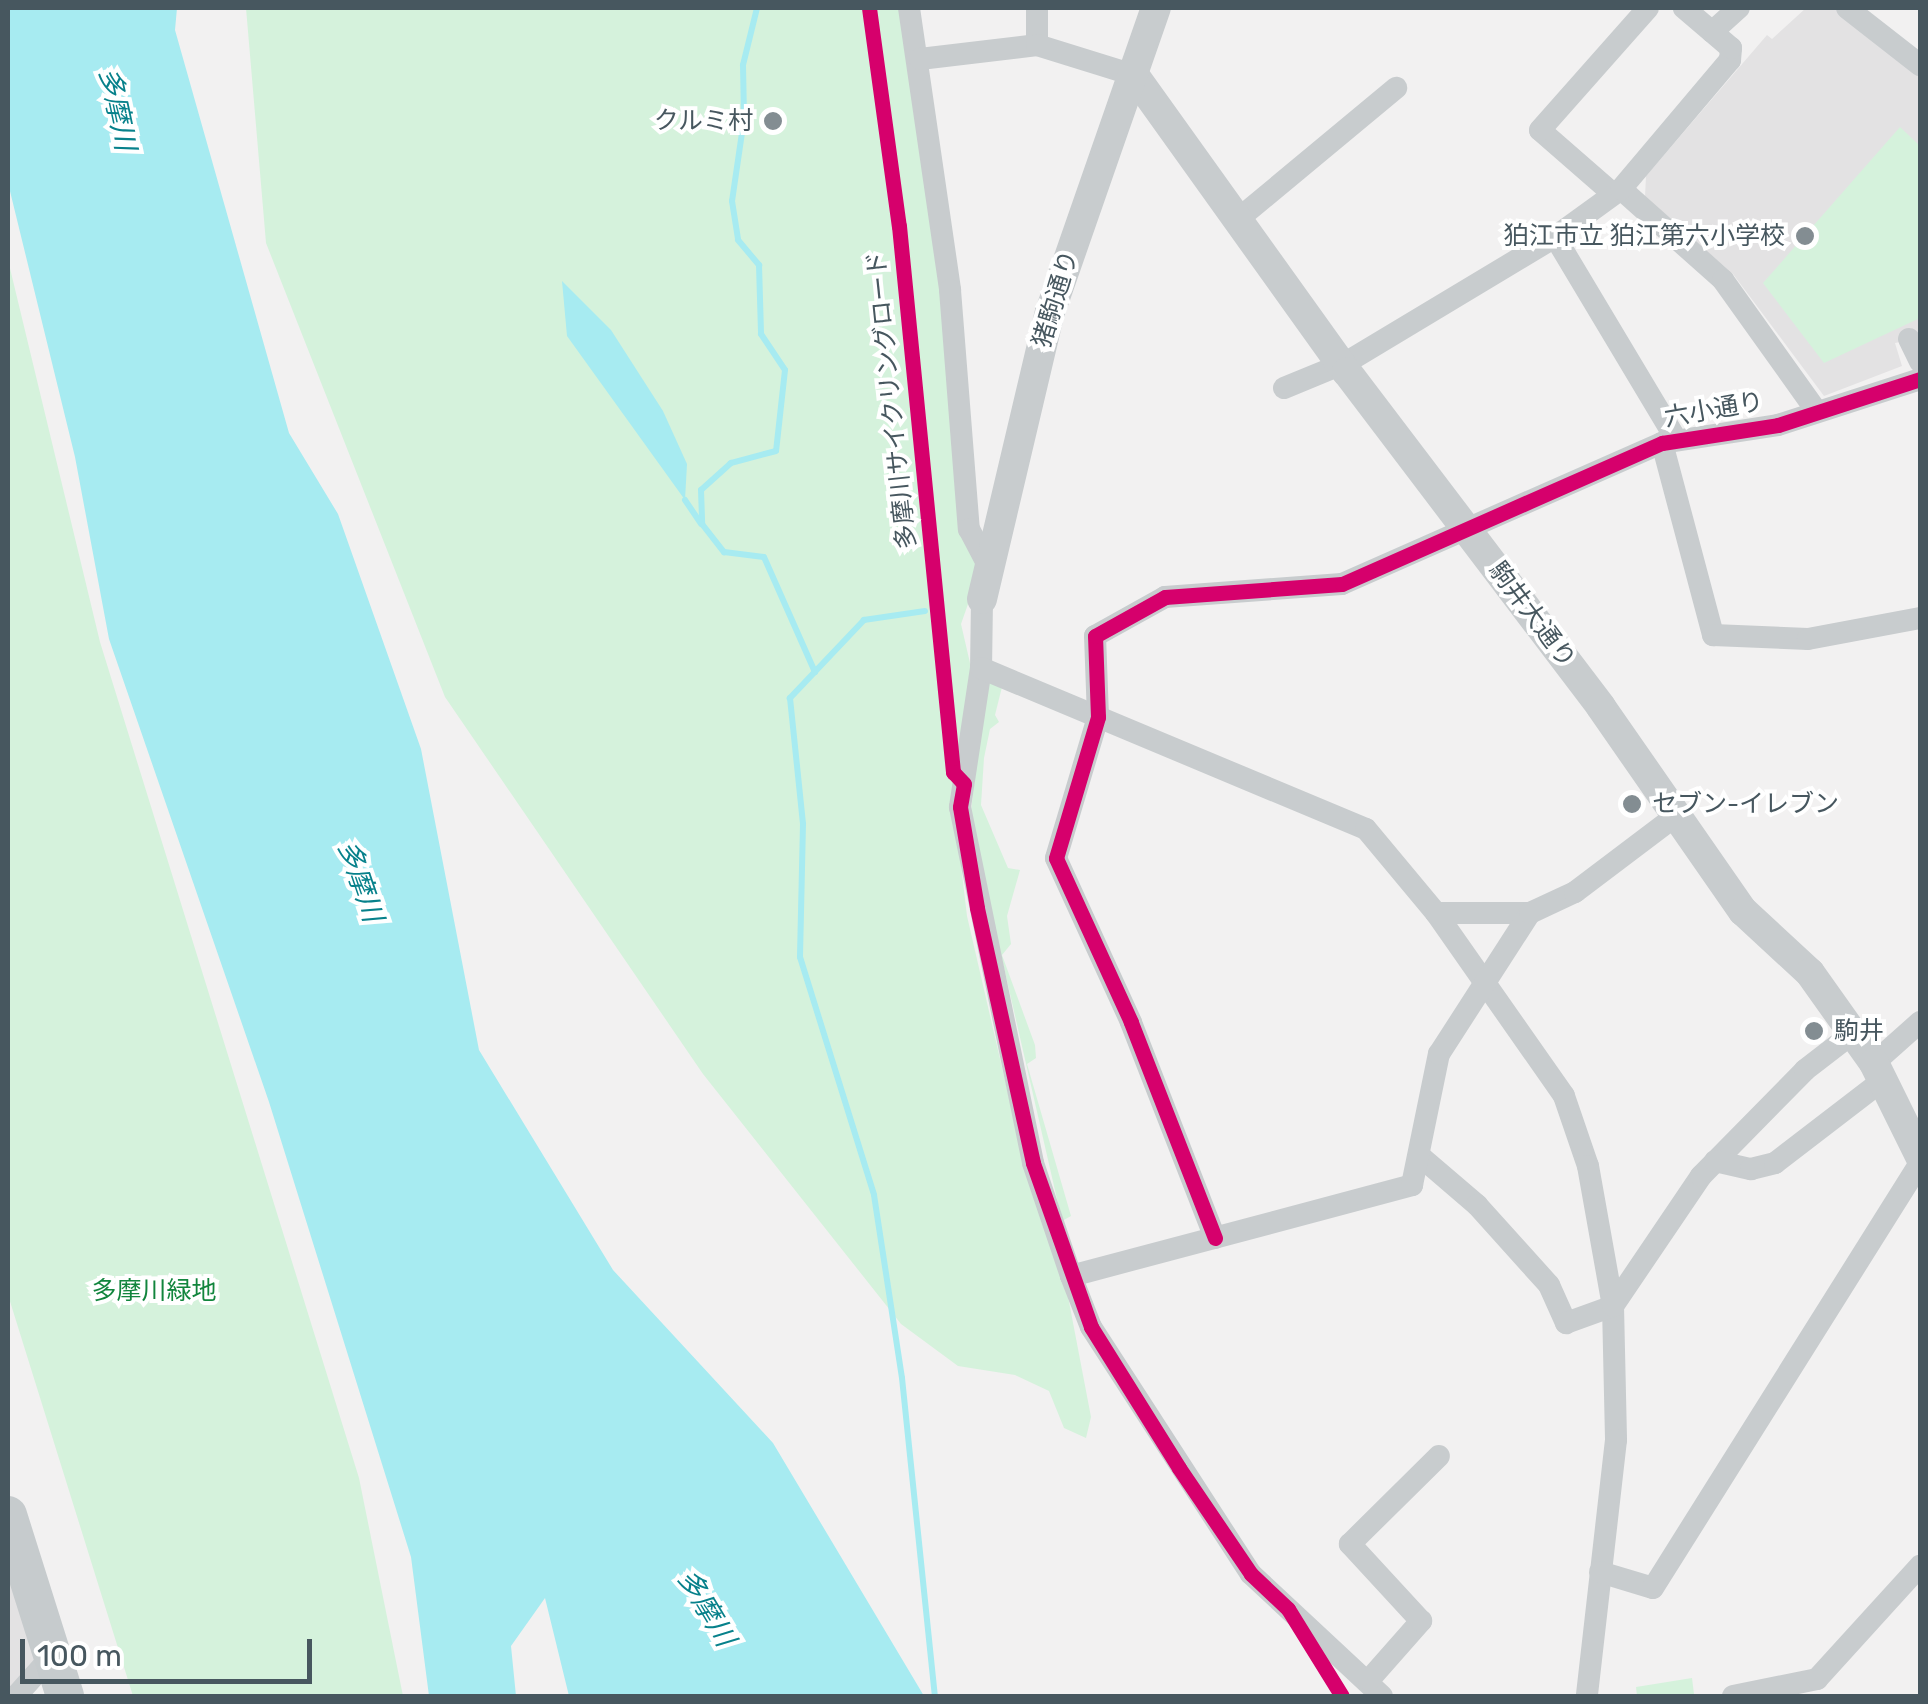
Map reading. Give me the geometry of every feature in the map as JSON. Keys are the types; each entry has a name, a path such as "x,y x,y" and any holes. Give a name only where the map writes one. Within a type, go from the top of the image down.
{"main road":[{"path":"8,1515 65,1696"}],"street":[{"path":"909,8 920,59 950,290 970,529 986,584 981,668 960,806 1033,1163 1071,1276 1091,1327 1251,1574 1376,1689 1421,1621 1350,1544 1439,1456"},
{"path":"1036,8 1037,45"},
{"name":"猪駒通り","path":"986,584 1050,312 1156,8"},
{"path":"1648,8 1540,130 1723,280 1817,412"},
{"path":"1284,388 1342,364 1555,238 1616,190 1730,60 1731,48 1684,8"},
{"path":"1712,32 1739,8"},
{"path":"1847,8 1920,64"},
{"path":"920,59 1037,45 1134,75"},
{"name":"駒井大通り","path":"1134,75 1342,364 1678,814 1743,911 1810,973 1878,1072 1920,1159"},
{"path":"1236,220 1396,88"},
{"path":"1555,238 1669,441 1713,635 1808,640 1920,618"},
{"path":"1909,339 1920,362"},
{"name":"六小通り","path":"1098,716 1095,636 1114,622 1165,598 1342,584 1669,441 1778,425 1920,379"},
{"path":"981,668 1366,829 1436,913 1572,1114 1613,1306 1616,1440 1588,1696"},
{"path":"1098,716 1056,858 1131,1022 1215,1238"},
{"path":"1436,913 1530,914 1576,892 1678,814"},
{"path":"1071,1276 1412,1185 1421,1157 1439,1054 1530,914"},
{"path":"1715,1162 1752,1169 1775,1163 1878,1072 1920,1022"},
{"path":"1421,1157 1477,1205 1548,1285 1566,1322 1613,1306 1715,1162 1805,1070 1853,1033"},
{"path":"1600,1572 1653,1588 1920,1159"},
{"path":"1734,1696 1788,1691 1818,1679 1920,1566"},
{"path":"16,1696 51,1657"}],"shaded area":[{"name":"狛江市立 狛江第六小学校","path":"1806,8 1834,8 1920,76 1920,338 1895,343 1902,366 1824,396 1733,274 1645,197 1646,176 1767,35 1772,39"},
{"path":"8,1553 39,1659 8,1694"}],"green space":[{"path":"246,8 905,8 980,570 961,624 973,676 953,798 967,916 1016,1128 1066,1286 1091,1417 1086,1438 1064,1428 1049,1391 1015,1375 958,1366 901,1324 703,1074 445,697 266,243"},
{"path":"1900,127 1920,146 1920,318 1824,363 1763,283"},
{"name":"多摩川緑地","path":"8,260 100,642 359,1478 403,1696 133,1696 8,1295"},
{"path":"987,677 1003,683 995,715 999,722 990,729 984,758 981,805 1008,868 1020,870 1007,916 1011,944 1002,955 1035,1045 1036,1058 1027,1064 1071,1216 1062,1221 970,819"},
{"path":"1692,1678 1694,1694 1637,1696 1636,1687"}],"water":[{"name":"多摩川","path":"8,8 177,8 175,30 289,433 338,514 421,749 479,1050 613,1270 773,1443 924,1696 569,1696 545,1598 511,1646 516,1696 429,1696 411,1557 269,1102 109,639 75,457 8,183"},
{"path":"562,281 611,330 663,411 687,464 685,500 567,336"}],"waterway":[{"path":"757,8 743,65 744,119 732,201 738,240 759,265 761,334 785,370 776,451 731,463 701,490 702,524 724,552 764,557 815,672"},
{"path":"685,500 701,524"},
{"path":"925,611 864,620 790,698 803,824 800,957 874,1195 902,1378 935,1696"}],"cycle path":[{"name":"多摩川サイクリングロード","path":"869,8 899,226 953,772 964,784 960,807 977,908 1033,1163 1091,1327 1251,1574 1288,1609 1342,1696"},
{"path":"1215,1238 1131,1022 1056,858 1098,717 1095,636 1165,597 1342,584 1662,443 1778,425 1920,379"}],"place":[{"name":"クルミ村","path":"773,121"},
{"name":"狛江市立 狛江第六小学校","path":"1805,236"},
{"name":"セブン-イレブン","path":"1632,804"},
{"name":"駒井","path":"1814,1031"}]}
